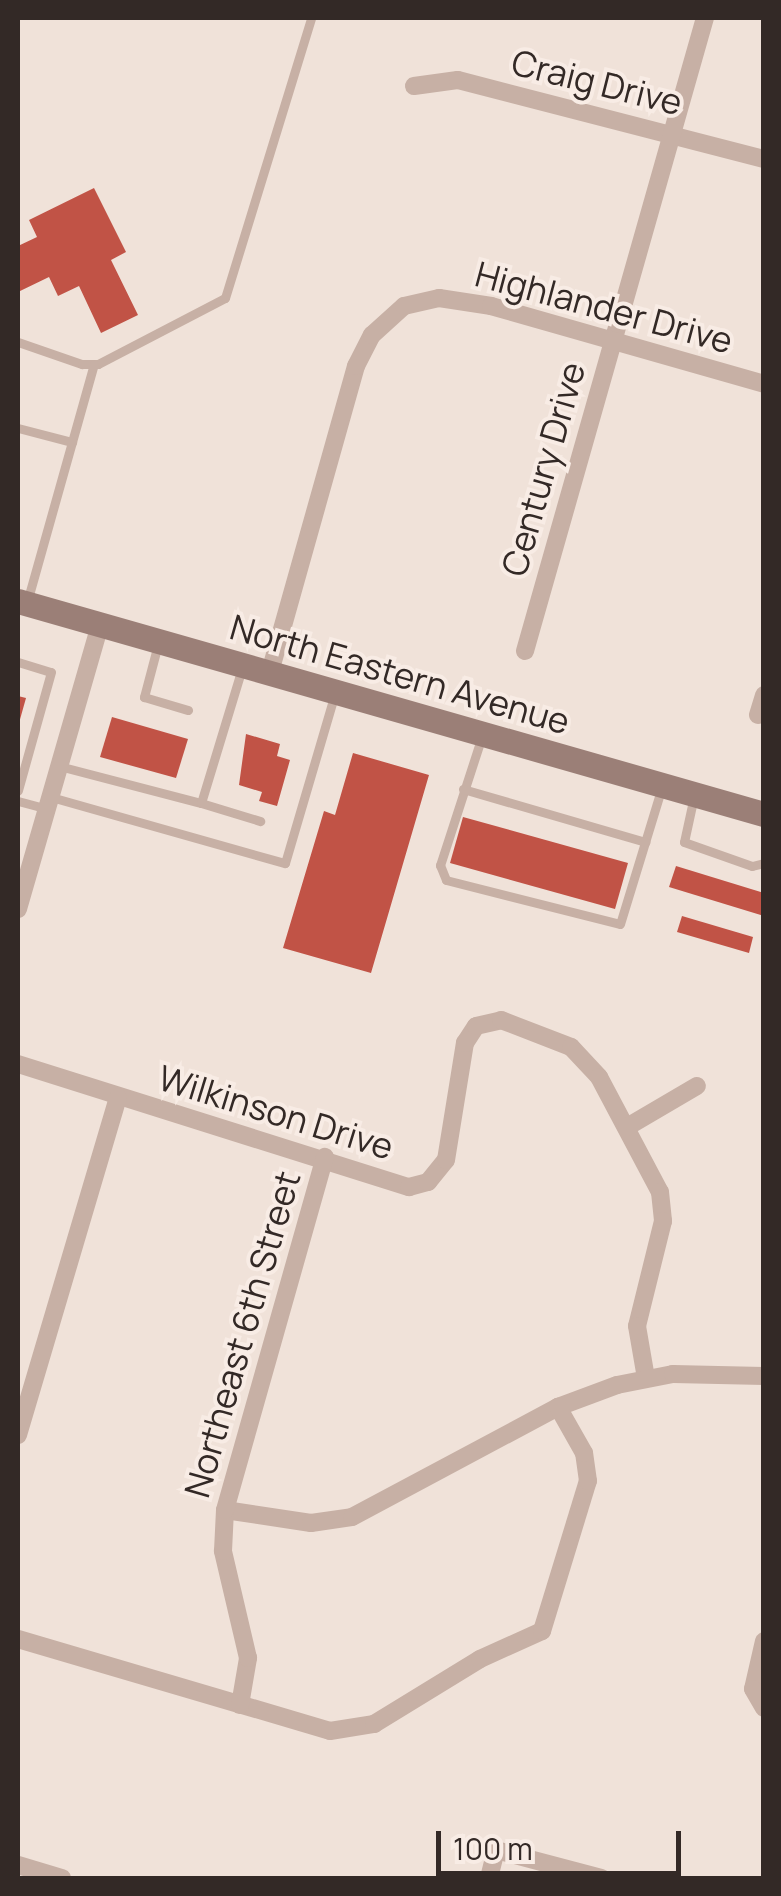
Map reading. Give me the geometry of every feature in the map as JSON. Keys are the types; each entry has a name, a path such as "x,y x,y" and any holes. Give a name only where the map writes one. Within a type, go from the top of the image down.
{"main road":[{"name":"North Eastern Avenue","path":"22,603 764,814"}],"street":[{"name":"Century Drive","path":"525,650 672,136 701,18"},
{"name":"Craig Drive","path":"414,86 458,80 764,159"},
{"name":"Highlander Drive","path":"270,672 356,366 382,324 420,301 462,300 764,384"},
{"path":"18,909 100,625"},
{"path":"758,715 764,694"},
{"name":"Wilkinson Drive","path":"18,1064 118,1098 326,1157 409,1187 435,1176 446,1160 465,1042 490,1018 581,1054 655,1176 663,1210 637,1326 646,1378"},
{"path":"18,1045 45,1072"},
{"path":"627,1127 698,1086"},
{"path":"18,1435 118,1098"},
{"name":"Northeast 6th Street","path":"240,1705 248,1658 223,1550 225,1510 326,1157"},
{"path":"225,1510 311,1523 352,1517 558,1407 646,1378 764,1376"},
{"path":"18,1640 330,1731 356,1730 480,1659 542,1632 588,1481 584,1454 558,1407"},
{"path":"760,1703 764,1640"},
{"path":"488,1878 496,1850 601,1878"},
{"path":"18,1865 62,1878"}],"lane":[{"path":"18,342 94,364 225,298 311,18"},
{"path":"22,603 94,364"},
{"path":"18,428 72,442"},
{"path":"159,642 144,697 188,710"},
{"path":"18,662 51,672 18,790"},
{"path":"201,803 243,665"},
{"path":"18,802 49,803 285,863 335,691"},
{"path":"483,734 440,866 446,880 614,926 624,921 662,785"},
{"path":"60,766 260,821"},
{"path":"463,790 645,842"},
{"path":"694,794 684,842 762,866"}],"building":[{"path":"94,188 126,252 111,260 138,315 101,333 79,286 58,296 49,277 18,292 18,246 37,237 29,220"},
{"path":"18,696 26,698 19,723 18,723"},
{"path":"112,717 188,739 176,778 100,757"},
{"path":"246,734 280,744 277,756 290,760 277,806 259,801 262,792 239,785"},
{"path":"353,753 429,775 371,973 283,948 324,811 335,815"},
{"path":"463,817 628,863 615,909 450,863"},
{"path":"676,866 764,893 764,916 669,887"},
{"path":"682,916 753,937 749,953 677,932"}]}
